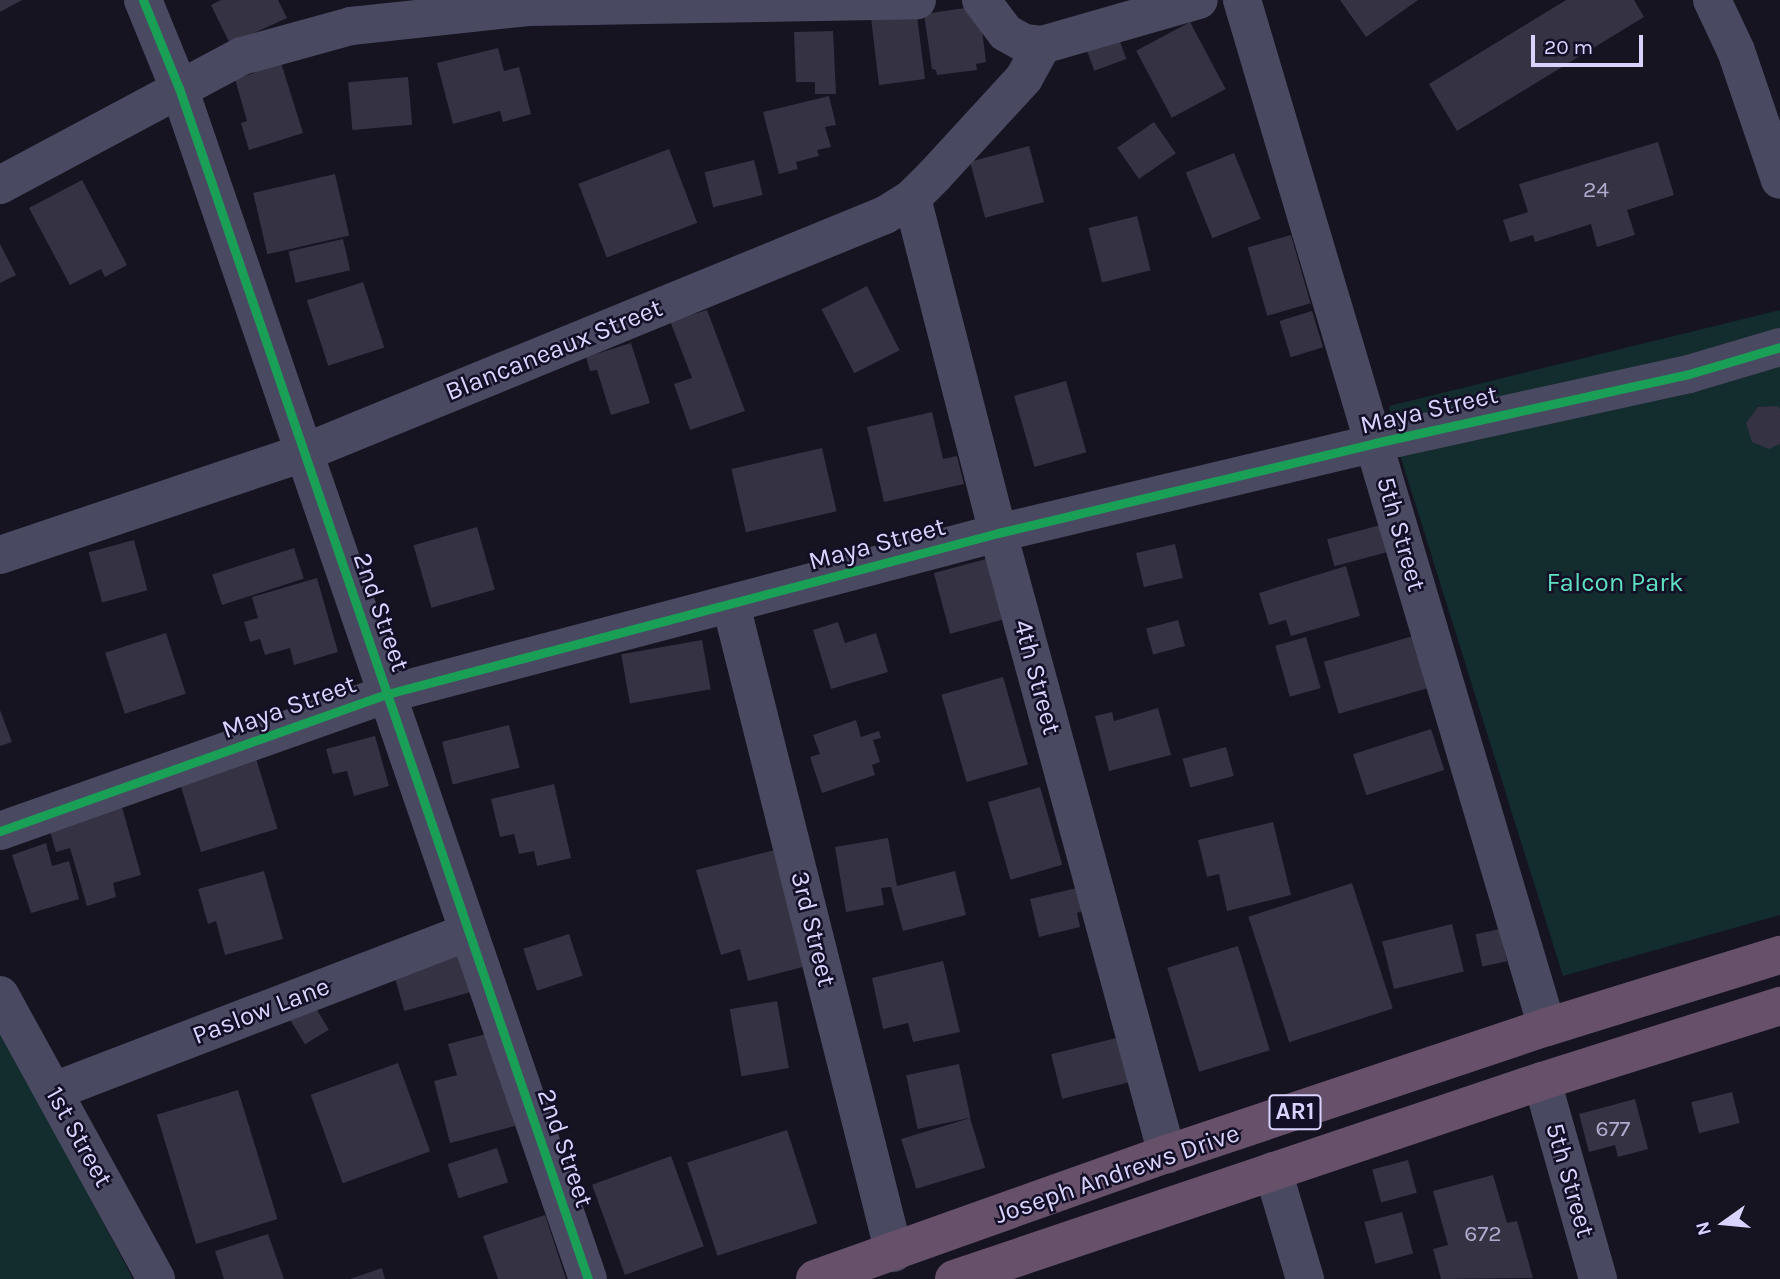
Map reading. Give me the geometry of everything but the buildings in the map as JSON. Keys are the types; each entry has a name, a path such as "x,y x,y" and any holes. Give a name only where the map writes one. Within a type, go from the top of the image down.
{"highway":[{"name":"Joseph Andrews Drive","path":"815,1279 1167,1154 1547,1027 1780,955"},
{"name":"Joseph Andrews Drive","path":"954,1279 1018,1269 1273,1171 1542,1081 1780,1006"}],"street":[{"name":"2nd Street","path":"143,0 179,88 588,1279"},
{"path":"0,185 242,56 351,26 528,7 917,0"},
{"path":"981,0 1006,33 1024,43 1042,45 1199,0"},
{"name":"5th Street","path":"1242,0 1547,1027"},
{"path":"1712,0 1736,51 1780,180"},
{"name":"Blancaneaux Street","path":"0,555 303,453 885,215 912,198 1024,78 1042,45"},
{"name":"4th Street","path":"912,198 998,533 1167,1154"},
{"name":"Maya Street","path":"0,831 387,694 998,533 1375,443 1689,373 1780,347"},
{"name":"3rd Street","path":"731,605 894,1253"},
{"name":"Paslow Lane","path":"54,1091 469,932"},
{"name":"1st Street","path":"0,995 156,1279"},
{"name":"5th Street","path":"1542,1081 1598,1279"},
{"path":"1273,1171 1305,1279"}],"green space":[{"name":"Falcon Park","path":"1780,310 1780,915 1563,976 1401,458 1389,406"},
{"path":"0,1028 133,1279 0,1279"}],"cycle path":[{"path":"143,0 179,88 588,1279"},
{"path":"0,831 387,694 998,533 1375,443 1689,374 1780,347"}]}
